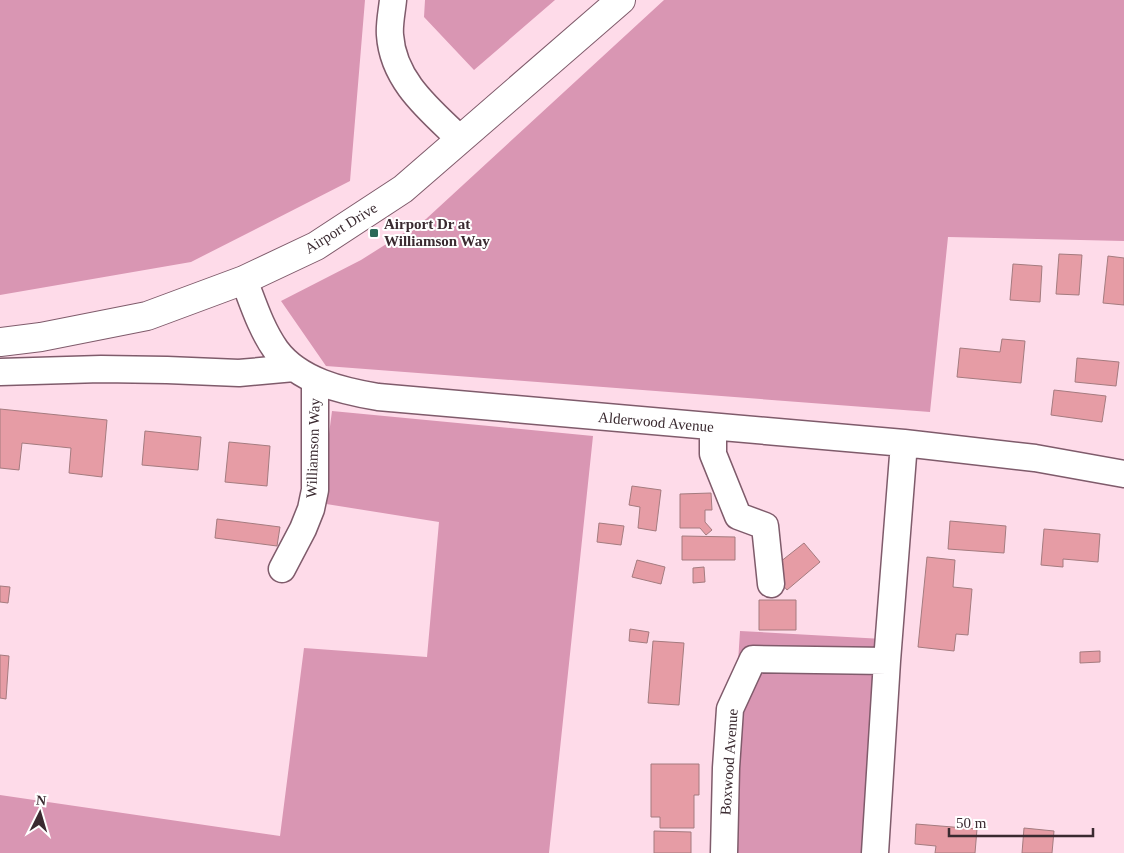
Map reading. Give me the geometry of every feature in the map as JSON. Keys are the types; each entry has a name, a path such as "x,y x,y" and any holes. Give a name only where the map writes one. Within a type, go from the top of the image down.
{"main road":[{"name":"Airport Drive","path":"0,342 41,337 147,316 244,280 316,246 403,189 621,0"}],"street":[{"path":"393,0 390,35 396,64 415,96 460,139"},
{"name":"Alderwood Avenue","path":"244,280 259,318 276,350 304,374 348,392 378,397 904,444 1035,458 1124,474"},
{"path":"0,372 100,369 304,374"},
{"name":"Williamson Way","path":"282,569 304,529 315,490 304,374"},
{"path":"713,427 713,454 738,516 765,526 771,584"},
{"path":"875,853 887,662 904,444"},
{"name":"Boxwood Avenue","path":"724,853 726,768 730,710 753,659 887,662"}],"shaded area":[{"path":"0,0 365,0 350,181 191,262 0,295"},
{"path":"425,0 555,0 474,70 424,17"},
{"path":"664,0 1124,0 1124,241 948,237 930,412 326,366 281,301 361,260 426,219"},
{"path":"332,411 593,436 549,853 0,853 0,795 280,836 304,648 427,657 439,522 320,503"},
{"path":"740,631 901,640 883,853 726,853"}],"building":[{"path":"1059,254 1082,255 1079,295 1056,294"},
{"path":"1108,256 1124,258 1124,305 1103,303"},
{"path":"1013,264 1042,266 1040,302 1010,300"},
{"path":"1002,339 1025,341 1021,383 957,377 960,348 1000,352"},
{"path":"1077,358 1119,362 1116,386 1075,382"},
{"path":"1054,390 1106,396 1102,422 1051,415"},
{"path":"0,409 107,420 102,477 69,473 71,448 22,443 19,470 0,468"},
{"path":"145,431 201,437 198,470 142,465"},
{"path":"229,442 270,446 267,486 225,482"},
{"path":"632,486 661,490 656,531 638,528 640,507 629,505"},
{"path":"711,493 712,510 705,510 705,522 712,530 706,535 700,528 680,528 680,494"},
{"path":"217,519 280,527 277,546 215,538"},
{"path":"950,521 1006,526 1004,553 948,549"},
{"path":"599,523 624,526 621,545 597,542"},
{"path":"1044,529 1100,534 1098,562 1063,559 1063,567 1041,565"},
{"path":"682,536 735,537 735,560 682,560"},
{"path":"804,543 820,562 787,590 770,570"},
{"path":"927,557 955,560 953,587 972,589 968,635 956,634 954,651 918,647"},
{"path":"637,560 665,567 661,584 632,577"},
{"path":"704,567 705,582 693,583 693,568"},
{"path":"0,586 10,587 8,603 0,602"},
{"path":"759,600 796,600 796,630 759,630"},
{"path":"630,629 649,632 647,643 629,641"},
{"path":"653,641 684,643 679,705 648,703"},
{"path":"1100,651 1100,662 1080,663 1080,652"},
{"path":"0,655 9,656 6,699 0,698"},
{"path":"651,764 699,764 699,795 694,795 694,828 660,828 660,817 651,817"},
{"path":"916,824 977,829 975,853 935,853 936,846 915,844"},
{"path":"1024,828 1054,831 1052,853 1022,853"},
{"path":"654,831 691,832 691,853 654,853"}],"place":[{"name":"Airport Dr at Williamson Way","path":"374,233"}]}
